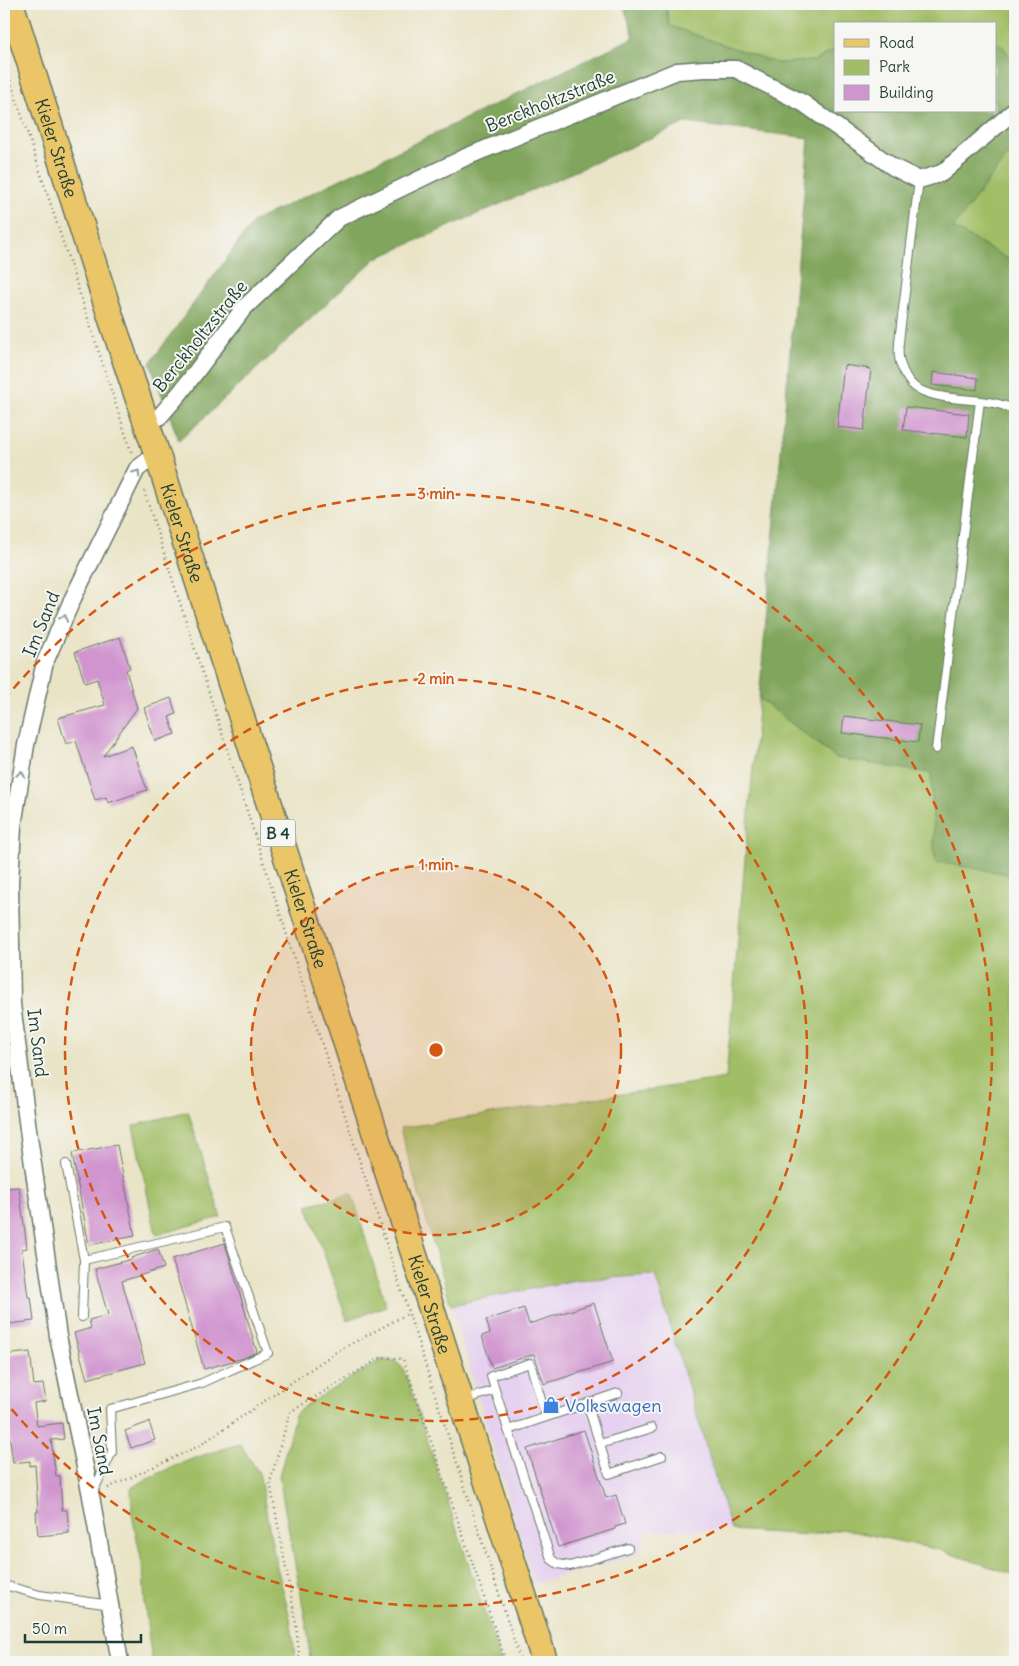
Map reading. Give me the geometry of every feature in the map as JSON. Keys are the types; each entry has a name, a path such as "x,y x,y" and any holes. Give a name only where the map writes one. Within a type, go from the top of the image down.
{"main road":[{"name":"Kieler Straße","path":"11,4 112,321 157,454 419,1309 461,1401 545,1662"}],"street":[{"name":"Berckholtzstraße","path":"147,426 160,416 180,393 244,308 339,218 466,157 677,71 736,69 803,103 893,167 919,180"},
{"path":"919,180 942,173 1015,110"},
{"name":"Im Sand","path":"120,1662 91,1496 58,1336 29,1137 12,1004 10,883 13,826 26,745 45,662 73,598 137,470 157,454"}],"lane":[{"path":"919,180 900,334 899,358 906,377 916,388 939,396 1005,405 1015,410"},
{"path":"936,749 980,401"},
{"path":"66,1164 84,1260 82,1317"},
{"path":"84,1260 225,1227 268,1353 202,1383 110,1409 112,1452 91,1496"},
{"path":"546,1416 530,1363 491,1376 551,1559 558,1564 570,1566 628,1548"},
{"path":"461,1401 495,1390"},
{"path":"508,1430 618,1393"},
{"path":"587,1403 609,1474 662,1456"},
{"path":"600,1444 652,1428"},
{"path":"4,1585 40,1596 111,1605"}],"path":[{"path":"4,61 137,470 419,1309 521,1662"},
{"path":"91,1496 199,1446 336,1352 419,1309"},
{"path":"300,1662 295,1617 270,1482 290,1412 382,1357 403,1359 506,1662"}],"shaded area":[{"path":"655,1275 731,1530 646,1531 640,1554 534,1584 451,1305 575,1280"}],"green space":[{"path":"623,4 665,4 670,26 776,63 814,61 834,50 834,112 996,112 996,43 1004,48 1015,64 1015,145 953,228 1015,263 1015,879 1004,873 935,862 931,773 836,758 759,698 809,138 685,123 375,259 179,441 150,363 254,221 634,37"},
{"path":"665,4 1015,4 1015,64 1004,48 996,43 996,22 834,22 834,50 814,61 776,63 670,26"},
{"path":"1015,145 1015,263 953,228"},
{"path":"759,698 836,758 931,773 935,861 1004,873 1015,879 1015,1575 940,1550 842,1529 811,1535 731,1530 655,1275 575,1280 451,1305 400,1128 726,1078"},
{"path":"188,1111 221,1217 156,1235 133,1126"},
{"path":"352,1194 386,1306 347,1320 307,1205"},
{"path":"381,1360 395,1361 402,1367 406,1376 501,1662 310,1662 308,1634 279,1477 295,1415 303,1407"},
{"path":"240,1444 259,1473 275,1559 290,1618 296,1662 152,1662 145,1607 143,1568 132,1515 131,1488 184,1462"}],"building":[{"path":"844,365 871,369 864,430 837,427"},
{"path":"933,372 978,378 977,390 932,385"},
{"path":"906,407 969,414 967,437 903,430"},
{"path":"120,637 130,668 126,670 137,708 103,756 132,746 147,790 108,803 106,797 95,800 76,741 66,744 58,718 105,705 97,679 85,683 75,652"},
{"path":"171,698 176,714 169,717 175,734 155,741 144,708"},
{"path":"844,716 920,725 918,742 842,733"},
{"path":"117,1145 135,1236 89,1245 72,1153"},
{"path":"19,1187 27,1248 22,1249 28,1297 31,1297 34,1321 8,1324 4,1284 4,1188"},
{"path":"225,1243 257,1352 244,1358 204,1369 172,1259"},
{"path":"158,1249 164,1268 122,1281 145,1363 87,1379 74,1333 91,1328 89,1320 108,1315 95,1269 132,1259"},
{"path":"594,1303 613,1362 544,1384 534,1354 492,1368 482,1336 490,1333 486,1320 524,1308 529,1324"},
{"path":"30,1352 34,1385 43,1384 46,1401 34,1403 37,1426 62,1423 64,1439 51,1440 56,1476 60,1476 62,1510 67,1510 69,1533 38,1536 35,1465 30,1466 30,1461 13,1463 4,1394 6,1394 4,1355"},
{"path":"149,1422 155,1440 131,1448 125,1431"},
{"path":"584,1430 606,1498 616,1495 625,1524 558,1547 527,1449"}],"place":[{"name":"Volkswagen","path":"551,1405"}]}
